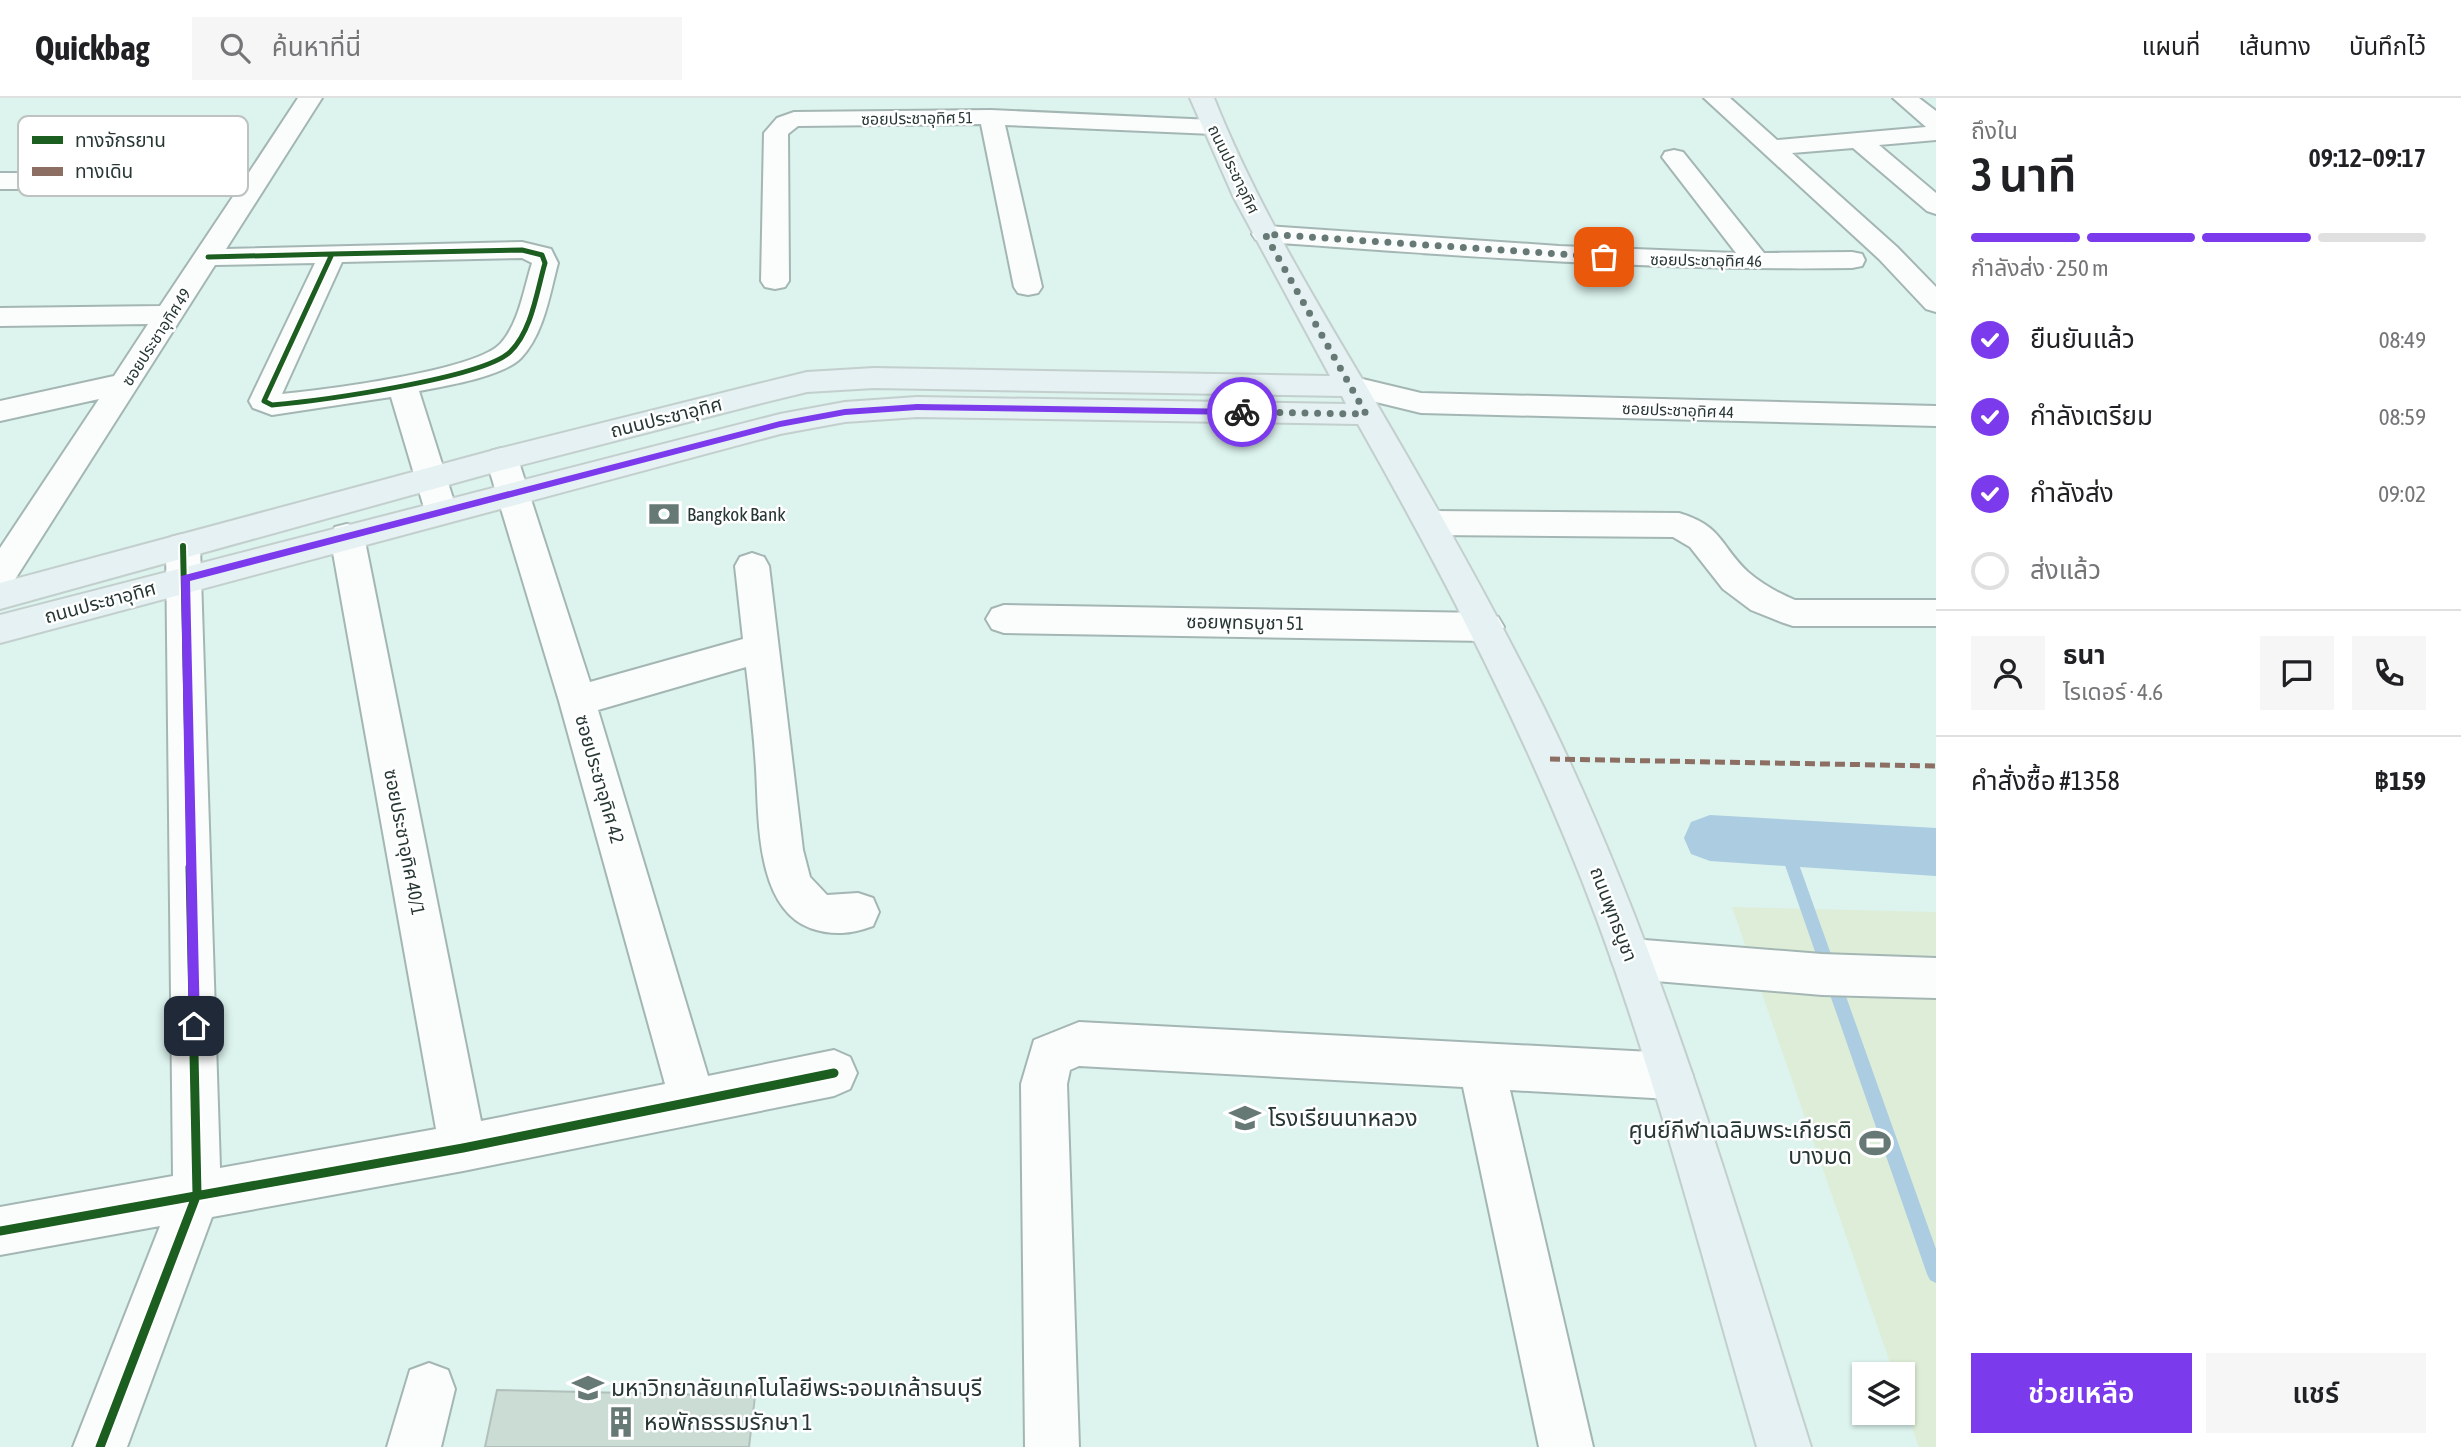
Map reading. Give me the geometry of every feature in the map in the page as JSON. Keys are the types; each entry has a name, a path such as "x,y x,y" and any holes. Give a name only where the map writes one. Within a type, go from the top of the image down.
{"main road":[{"name":"ถนนประชาอุทิศ","path":"1202,98 1213,127 1265,234 1358,400"},
{"name":"ถนนประชาอุทิศ","path":"0,629 184,562 430,479 807,382 840,379 1358,400"},
{"name":"ถนนประชาอุทิศ","path":"0,596 184,562 347,536 780,424 877,408 1358,400"},
{"name":"ถนนพุทธบูชา","path":"1358,400 1431,523 1486,627 1575,814 1632,959 1784,1447"}],"street":[{"name":"ซอยประชาอุทิศ 49","path":"248,194 310,98"},
{"path":"1716,98 1888,253 1936,303"},
{"path":"1905,98 1936,123"},
{"path":"991,117 1028,287"},
{"name":"ซอยประชาอุทิศ 51","path":"775,281 776,137 779,127 794,119 991,117 1213,127"},
{"path":"1772,148 1936,133"},
{"path":"1857,139 1936,206"},
{"path":"1674,157 1757,262"},
{"path":"0,181 18,181"},
{"path":"248,182 256,182"},
{"name":"ซอยประชาอุทิศ 49","path":"0,575 247,196"},
{"name":"ซอยประชาอุทิศ 46","path":"1265,234 1629,258 1757,262 1853,260"},
{"path":"208,257 333,253 522,250 534,251 545,259 545,263 519,340 503,359 402,385 297,404 272,405 264,401 333,253"},
{"path":"0,317 169,315"},
{"path":"0,411 126,383"},
{"path":"402,385 441,511"},
{"name":"ซอยประชาอุทิศ 44","path":"1358,400 1936,416"},
{"name":"ซอยประชาอุทิศ 42","path":"502,459 577,701 693,1101"},
{"path":"1431,523 1679,526 1702,538 1735,580 1763,601 1793,613 1936,613"},
{"name":"ซอยประชาอุทิศ 40/1","path":"347,536 463,1148"},
{"path":"100,1447 197,1194 184,562"},
{"path":"752,566 780,827 792,886 801,899 824,915 838,916 858,912"},
{"name":"ซอยพุทธบูชา 51","path":"1004,619 1486,627"},
{"path":"577,701 762,648"},
{"path":"1632,959 1889,979 1936,978"},
{"path":"1052,1447 1044,1084 1050,1056 1079,1044 1670,1076"},
{"path":"1481,1064 1566,1447"},
{"path":"0,1231 463,1148 834,1073"},
{"path":"414,1447 429,1389"}],"green space":[{"name":"ศูนย์กีฬาเฉลิมพระเกียรติ บางมด","path":"1732,907 1936,912 1936,1447 1919,1447 1911,1425 1915,1425 1915,1362 1890,1362"}],"building":[{"name":"หอพักธรรมรักษา 1","path":"497,1390 755,1396 749,1447 485,1447"}],"waterway":[{"path":"1710,838 1936,852"},
{"path":"1784,842 1936,1274"}],"marked path":[{"path":"1550,759 1936,766"}],"cycle path":[{"path":"208,257 522,250 542,255 545,263 517,343 510,352 496,361 398,386 272,405 264,401 333,253"},
{"path":"100,1447 197,1194 183,546"},
{"path":"0,1231 463,1148 834,1073"}],"way so far":[{"path":"1242,412 1366,414 1265,234 1604,257"}],"place":[{"name":"Bangkok Bank","path":"664,514"},
{"name":"โรงเรียนนาหลวง","path":"1245,1118"},
{"name":"ศูนย์กีฬาเฉลิมพระเกียรติ บางมด","path":"1875,1143"},
{"name":"มหาวิทยาลัยเทคโนโลยีพระจอมเกล้าธนบุรี","path":"588,1388"},
{"name":"หอพักธรรมรักษา 1","path":"621,1422"}],"route":[{"path":"194,1026 184,579 780,424 845,412 917,407 1242,412"}]}
